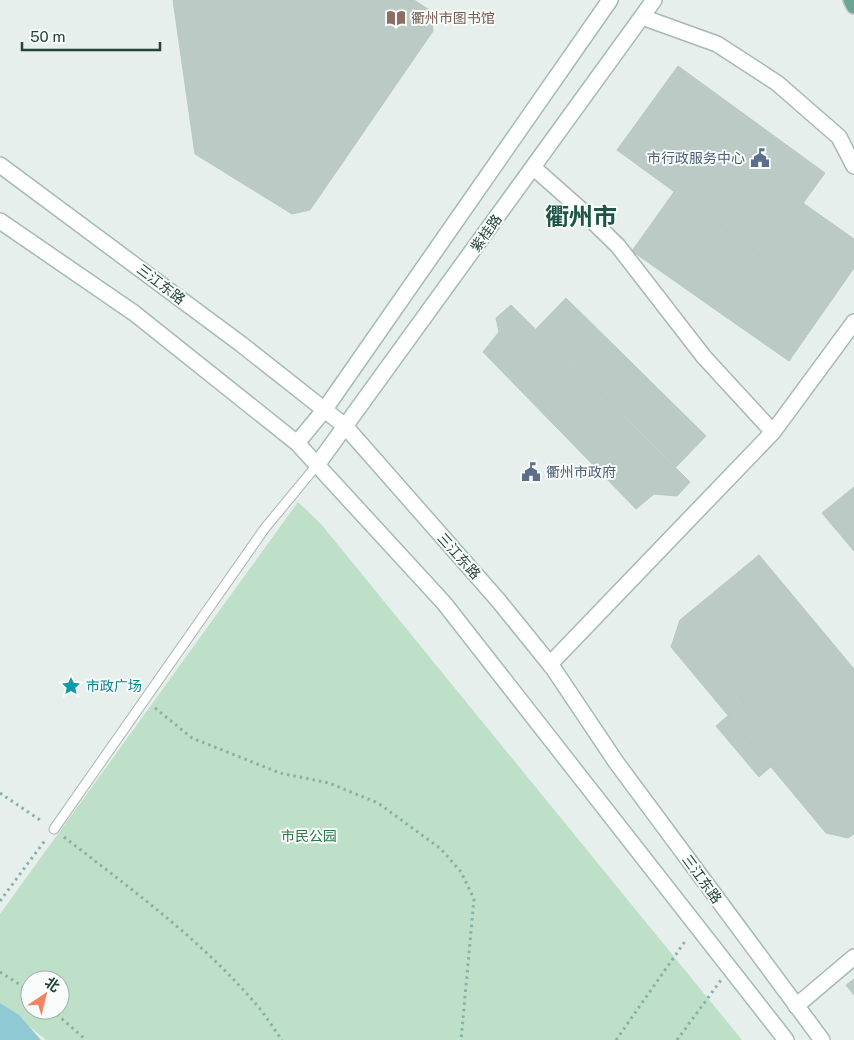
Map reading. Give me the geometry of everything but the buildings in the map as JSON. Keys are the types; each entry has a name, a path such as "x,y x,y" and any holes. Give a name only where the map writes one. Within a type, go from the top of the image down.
{"main road":[{"path":"298,444 325,409 610,0"},
{"name":"紫桂路","path":"317,465 654,0"},
{"path":"851,0 854,6"},
{"path":"642,17 717,44 777,83 839,137 854,166"},
{"name":"三江东路","path":"0,165 346,426 498,600 550,664 616,762 822,1040"},
{"path":"534,168 618,246 704,357 773,432"},
{"path":"0,221 134,313 298,444 444,603 786,1040"},
{"path":"550,664 773,432 854,322"},
{"path":"796,1006 854,957"}],"lane":[{"path":"54,828 265,528 317,465"}],"path":[{"path":"145,699 192,738 280,773 329,783 378,803 441,849 461,872 474,899 461,1040"},
{"path":"0,793 54,828 168,917 256,1004 282,1040"},
{"path":"0,900 54,828"},
{"path":"616,1040 697,925"},
{"path":"677,1040 730,967"},
{"path":"0,972 20,985"},
{"path":"63,1020 86,1040"}],"green space":[{"name":"市民公园","path":"298,502 321,524 742,1040 46,1040 21,1020 70,1020 70,970 20,970 20,1019 0,1003 0,914"}],"water":[{"path":"0,1003 19,1015 20,1020 23,1020 41,1040 0,1040"}],"place":[{"name":"衢州市图书馆","path":"396,18"},
{"name":"市行政服务中心","path":"760,158"},
{"name":"衢州市政府","path":"531,472"},
{"name":"市政广场","path":"71,686"}],"district":[{"name":"衢州市","path":"581,217"}]}
